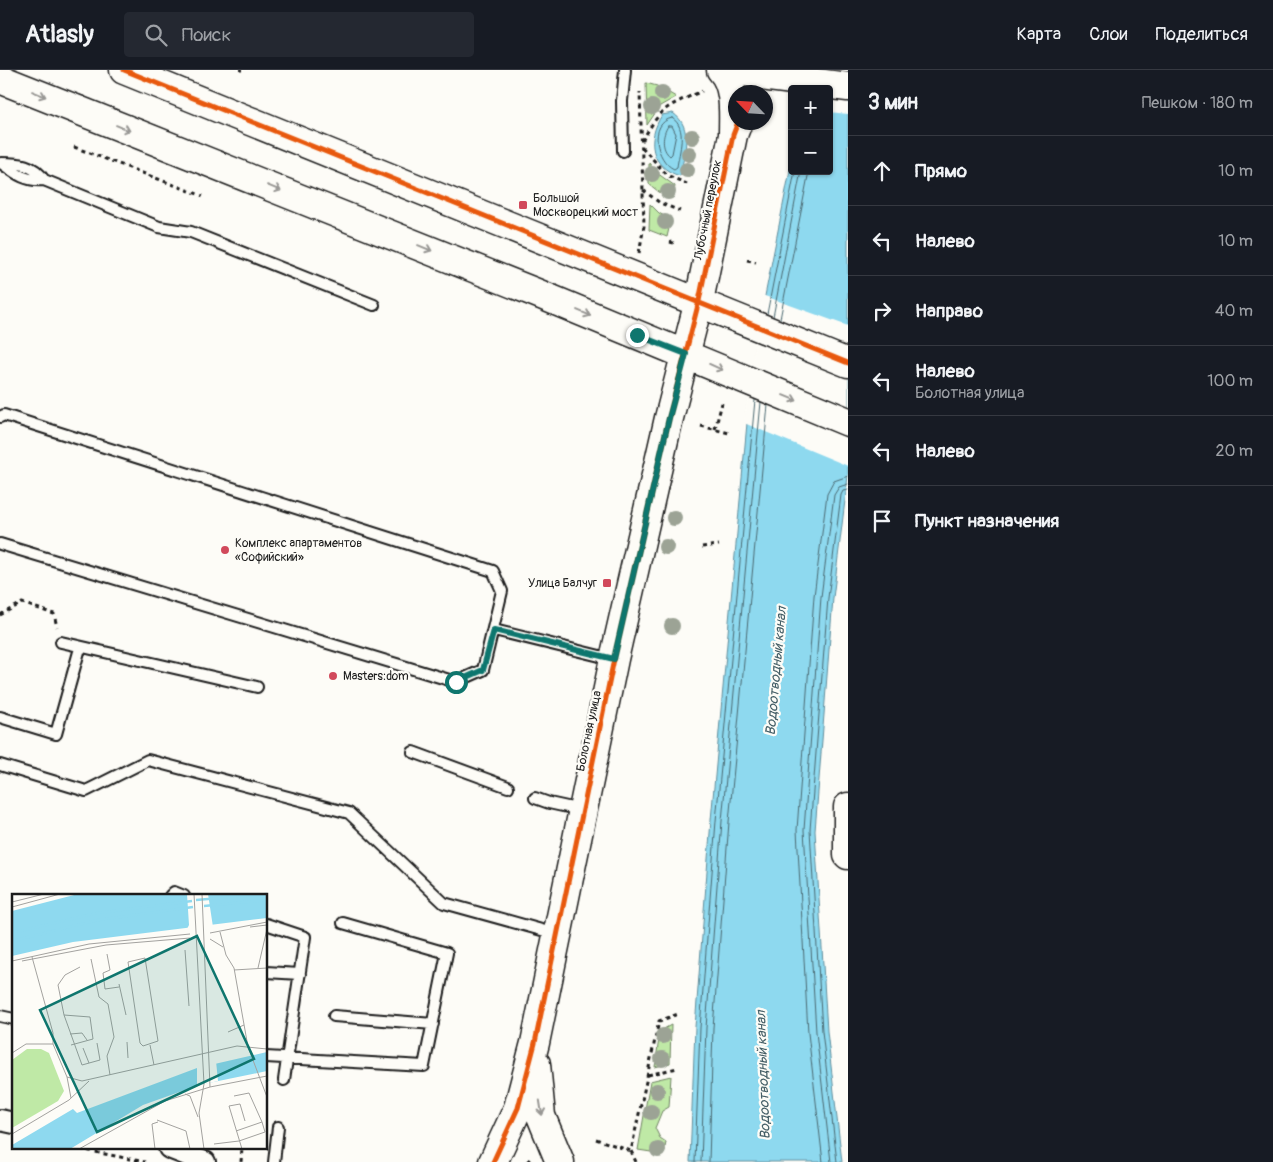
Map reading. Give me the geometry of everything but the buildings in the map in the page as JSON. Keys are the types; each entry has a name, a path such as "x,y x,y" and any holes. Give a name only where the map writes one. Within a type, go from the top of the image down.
{"street":[{"path":"124,70 700,301 848,363"},
{"name":"Лубочный переулок","path":"721,70 728,85"},
{"path":"754,77 848,87"},
{"path":"0,79 686,354 848,422"},
{"name":"Лубочный переулок","path":"700,301 735,130"},
{"name":"Болотная улица","path":"493,1162 504,1142 518,1108 534,1042 614,659 669,418 700,301"},
{"path":"848,807 848,855"},
{"name":"Болотная улица","path":"534,1042 541,1116 560,1162"},
{"path":"174,1150 204,1162"}],"lane":[{"path":"623,152 622,100 625,70"},
{"path":"1,162 22,177 34,181 44,180 159,227 191,232 374,305"},
{"path":"0,417 4,415 493,571 502,591 483,670 456,682 0,544"},
{"path":"494,630 614,659"},
{"path":"61,642 80,648 256,687"},
{"path":"0,717 56,734 80,648"},
{"path":"413,752 508,787"},
{"path":"0,765 86,791 148,760 349,813 444,903 556,934"},
{"path":"535,798 582,810"},
{"path":"268,1057 287,1060 424,1066 447,953 342,923"},
{"path":"268,925 305,937 284,1080"},
{"path":"268,972 300,974"},
{"path":"334,1016 433,1024"},
{"path":"274,1162 278,1127"}],"path":[{"path":"640,89 644,226 640,248"},
{"path":"642,141 656,116 664,108 702,91"},
{"path":"642,146 667,175 687,184"},
{"path":"74,147 203,196"},
{"path":"643,190 660,204 680,211"},
{"path":"670,242 677,244"},
{"path":"747,260 756,262"},
{"path":"715,429 722,403"},
{"path":"701,426 729,433"},
{"path":"702,547 719,546"},
{"path":"0,614 22,604 54,614 61,642"},
{"path":"636,1162 632,1151 658,1021 678,1014"},
{"path":"648,1075 677,1068"},
{"path":"596,1139 632,1151"},
{"path":"85,1150 145,1162"}],"green space":[{"path":"646,83 657,86 676,97 660,106 647,125"},
{"path":"649,163 657,173 675,186 673,198 659,192 649,184"},
{"path":"650,204 659,213 671,220 667,237 649,230"},
{"path":"671,1025 670,1063 655,1067 660,1031"},
{"path":"671,1076 669,1107 662,1111 655,1128 660,1138 666,1142 664,1154 638,1150 650,1081"}],"water":[{"name":"Водоотводный канал","path":"848,70 848,476 833,598 815,831 827,1031 842,1162 690,1162 695,1027 711,820 747,423 765,296 789,175 833,175 833,85"},
{"path":"673,113 684,126 686,142 680,176 662,166 657,159 653,143 657,124 662,115"}],"pier":[{"path":"808,70 848,70 848,114 833,112 833,85 825,85"},
{"path":"762,295 848,326 848,466 744,423"}],"cycle path":[{"path":"124,70 848,363"},
{"path":"493,1162 518,1108 535,1043 614,659 669,418 699,301 735,130"}],"place":[{"name":"Большой Москворецкий мост","path":"523,205"},
{"name":"Комплекс апартаментов «Софийский»","path":"225,550"},
{"name":"Улица Балчуг","path":"607,583"},
{"name":"Masters:dom","path":"333,676"}],"route":[{"path":"456,682 483,670 494,630 614,659 669,418 686,354 637,335"}]}
